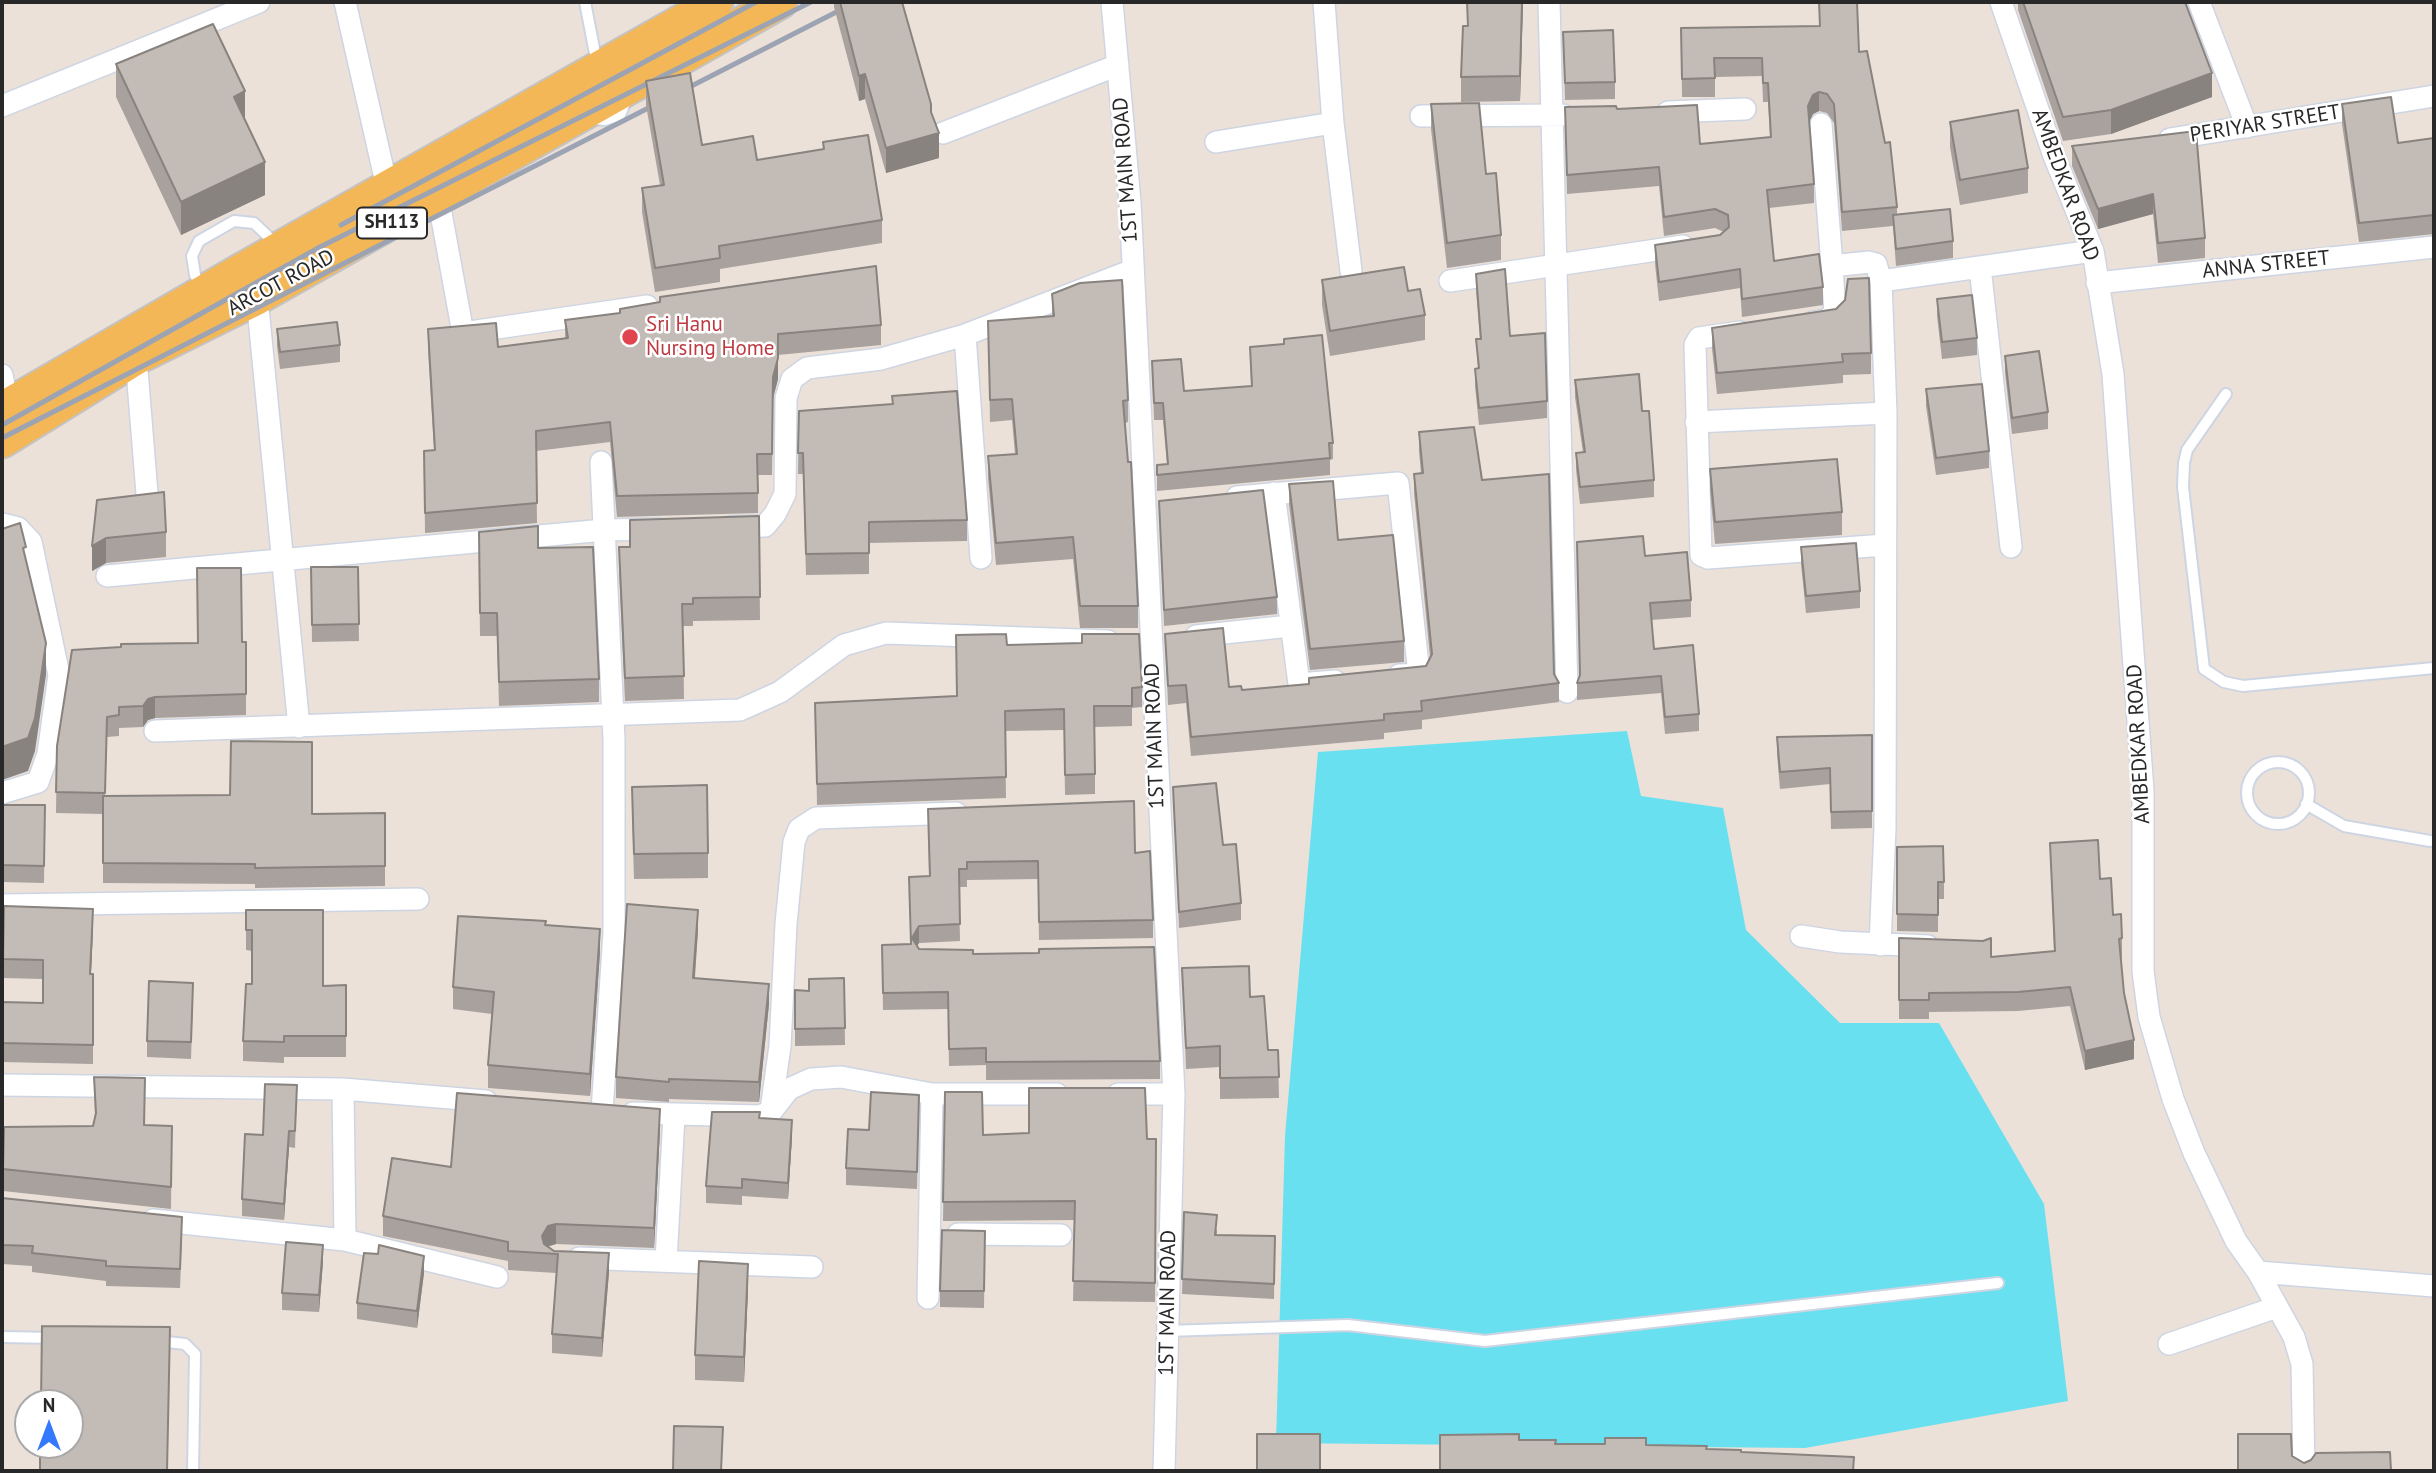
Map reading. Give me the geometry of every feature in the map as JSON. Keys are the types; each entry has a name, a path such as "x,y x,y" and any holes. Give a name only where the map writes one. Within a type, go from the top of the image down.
{"main road":[{"name":"ARCOT ROAD","path":"4,397 204,292 248,284 279,248 716,2"},
{"name":"ARCOT ROAD","path":"2,440 136,358 248,284 438,197 780,2"}],"street":[{"path":"2,106 259,2"},
{"path":"345,2 387,187"},
{"name":"1ST MAIN ROAD","path":"1112,2 1133,270 1151,641 1150,805 1166,951 1174,1094 1164,1471"},
{"path":"1324,2 1333,123 1351,271"},
{"path":"1549,2 1567,692"},
{"name":"AMBEDKAR ROAD","path":"2001,2 2054,156 2093,251 2113,374 2143,791 2143,971 2149,1017 2174,1100 2194,1153 2236,1241 2258,1272 2294,1337 2302,1364 2304,1471"},
{"path":"2199,2 2247,127"},
{"path":"943,133 1118,65"},
{"name":"PERIYAR STREET","path":"2151,142 2434,96"},
{"path":"1648,112 1745,109"},
{"path":"1421,116 1579,115"},
{"path":"1216,142 1333,123"},
{"path":"1786,325 1833,317 1836,308 1821,124"},
{"path":"2054,156 2082,152"},
{"path":"438,197 463,333 668,303"},
{"path":"1450,281 1703,243"},
{"name":"ANNA STREET","path":"2097,283 2434,247"},
{"path":"1881,281 2093,251"},
{"path":"1832,266 1873,263 1881,281 1885,413 1885,828 1880,945"},
{"path":"1980,267 2011,547"},
{"path":"711,527 765,526 775,514 785,494 786,398 792,379 807,368 881,359 965,335 1133,270"},
{"path":"248,284 285,558 299,727"},
{"path":"1759,329 1699,338 1695,345 1701,555 1708,558 1885,545"},
{"path":"965,335 981,558"},
{"path":"136,358 148,506"},
{"path":"1696,422 1885,413"},
{"path":"601,462 613,713 603,1111"},
{"path":"1222,499 1398,483 1419,674 1379,677"},
{"path":"1274,493 1299,684 1352,679"},
{"path":"1144,506 1170,504"},
{"path":"2,524 18,528 31,542 59,675 48,754 38,782 2,793"},
{"path":"107,576 604,530 684,528"},
{"path":"155,731 740,710 780,692 844,645 886,633 1003,635 1049,641 1151,641 1290,626"},
{"path":"771,1112 780,1046 787,910 794,842 799,829 816,818 980,812"},
{"path":"2,905 418,900"},
{"path":"1801,936 1880,945 1944,946"},
{"path":"1139,951 1166,951"},
{"path":"575,1109 674,1116 759,1116 771,1112 789,1089 811,1079 841,1077 932,1094 1174,1094"},
{"path":"2,1084 343,1089 507,1103"},
{"path":"343,1089 345,1240"},
{"path":"928,1298 932,1094"},
{"path":"666,1261 674,1116"},
{"path":"130,1218 345,1240 497,1277"},
{"path":"929,1234 1061,1235"},
{"path":"555,1257 812,1267"},
{"path":"2258,1272 2434,1286"},
{"path":"2169,1344 2277,1307"}],"lane":[{"path":"585,2 598,68"},
{"path":"204,292 195,275 192,256 200,241 211,234 234,221 254,223 269,234 279,248"},
{"path":"2225,394 2188,450 2183,463 2183,487 2204,669 2224,682 2243,686 2434,668"},
{"path":"2269,762 2294,765 2309,782 2306,804 2291,821 2279,824 2261,821 2247,804 2249,782 2256,771 2269,762"},
{"path":"2306,804 2344,826 2430,841"},
{"path":"1167,1331 1348,1325 1485,1341 1998,1283"},
{"path":"2,1336 64,1338"},
{"path":"142,1340 186,1344 195,1354 193,1471"}],"water":[{"path":"1627,731 1641,796 1723,808 1746,930 1840,1023 1939,1023 2044,1204 2068,1401 1805,1448 1276,1443 1285,1136 1318,752"}],"building":[{"path":"840,2 902,2 939,133 886,148 865,74 859,76"},
{"path":"1467,2 1522,2 1520,76 1461,77 1463,26 1468,26"},
{"path":"1819,2 1857,2 1859,52 1867,51 1885,143 1890,142 1897,207 1842,212 1834,104 1827,94 1819,92 1813,95 1808,106 1814,184 1767,190 1774,261 1819,254 1823,287 1742,299 1740,269 1659,282 1655,245 1720,235 1729,227 1728,215 1715,209 1664,217 1659,167 1567,175 1565,107 1616,106 1617,109 1697,105 1700,144 1771,137 1768,83 1763,83 1762,58 1714,58 1715,78 1682,79 1681,28 1820,26"},
{"path":"2023,2 2185,2 2212,73 2111,110 2063,117"},
{"path":"213,24 245,91 234,97 265,162 181,202 116,64"},
{"path":"1613,30 1615,82 1565,83 1563,32"},
{"path":"690,73 702,145 753,136 757,160 824,149 823,142 868,135 882,220 719,246 720,258 655,268 642,188 664,185 646,81"},
{"path":"2391,97 2398,143 2434,138 2434,215 2359,223 2342,104"},
{"path":"1479,103 1486,174 1496,173 1501,235 1447,243 1431,104"},
{"path":"2018,110 2028,168 1960,180 1950,122"},
{"path":"2196,131 2205,238 2158,243 2153,194 2098,209 2072,146"},
{"path":"1950,209 1953,241 1896,249 1893,215"},
{"path":"876,266 881,325 778,334 778,358 773,377 772,454 757,454 758,493 617,496 610,422 536,431 537,503 425,513 424,451 435,450 428,329 496,323 498,347 568,338 565,320 620,313 620,309 660,302 660,297"},
{"path":"1404,267 1408,291 1420,289 1425,315 1330,331 1322,280"},
{"path":"1505,269 1510,336 1545,333 1547,401 1479,408 1475,369 1479,368 1476,339 1481,339 1476,274"},
{"path":"1869,278 1871,353 1842,354 1843,362 1717,373 1712,328 1836,309 1845,300 1848,279"},
{"path":"1122,280 1128,400 1123,401 1128,462 1131,462 1138,606 1080,606 1073,537 996,543 988,456 1017,454 1012,399 990,400 988,321 1054,316 1052,294 1080,283"},
{"path":"1972,295 1977,338 1942,342 1937,299"},
{"path":"337,322 340,345 280,352 277,329"},
{"path":"1322,335 1333,443 1329,443 1330,458 1157,475 1157,465 1168,464 1163,403 1154,403 1152,361 1181,359 1184,391 1252,386 1250,347 1284,344 1284,339"},
{"path":"2039,351 2048,412 2012,418 2005,356"},
{"path":"1639,374 1642,411 1649,411 1654,480 1580,487 1576,453 1585,452 1575,380"},
{"path":"1982,384 1989,451 1936,458 1926,389"},
{"path":"957,391 967,520 869,522 869,553 806,554 803,453 798,453 799,411 893,404 892,396"},
{"path":"1474,427 1482,480 1549,474 1554,674 1559,683 1421,701 1422,711 1384,714 1384,720 1191,737 1186,685 1168,686 1165,634 1223,628 1229,687 1241,686 1242,690 1309,684 1309,678 1426,666 1432,654 1414,474 1423,473 1419,432"},
{"path":"1837,459 1842,512 1715,522 1710,469"},
{"path":"1333,481 1338,540 1393,535 1404,641 1310,649 1289,484"},
{"path":"1263,490 1277,597 1164,610 1159,501"},
{"path":"164,492 166,532 106,538 92,546 97,500"},
{"path":"759,516 760,597 693,598 693,604 682,604 684,676 625,678 619,547 630,547 630,520"},
{"path":"20,523 26,547 23,548 46,643 35,718 28,738 2,747 2,529"},
{"path":"538,526 538,548 593,547 599,679 499,682 497,613 480,613 479,532"},
{"path":"1643,536 1645,556 1687,552 1691,600 1650,603 1654,649 1693,645 1699,714 1665,717 1661,676 1577,683 1580,675 1577,542"},
{"path":"1856,543 1860,591 1806,596 1801,547"},
{"path":"311,567 358,567 359,624 312,625"},
{"path":"197,568 241,568 246,694 155,697 148,699 143,706 119,707 119,715 107,717 105,793 56,792 57,746 72,650 121,647 121,644 198,643"},
{"path":"1006,634 1007,645 1082,643 1082,634 1139,634 1142,687 1132,688 1132,706 1094,706 1095,774 1065,775 1064,709 1005,711 1006,777 817,784 815,703 957,696 956,635"},
{"path":"1872,735 1872,811 1831,812 1830,768 1780,772 1777,737"},
{"path":"231,741 312,742 312,814 385,813 385,866 255,868 255,864 103,863 103,796 230,795"},
{"path":"1216,783 1223,845 1236,844 1241,903 1179,912 1173,787"},
{"path":"707,785 708,853 634,854 632,787"},
{"path":"1134,801 1135,853 1150,851 1153,920 1039,922 1038,861 967,862 967,869 959,869 960,924 919,926 912,938 919,949 973,950 973,954 1039,953 1039,949 1154,947 1160,1061 986,1062 986,1048 949,1049 948,992 883,993 882,945 911,944 909,877 930,876 928,809"},
{"path":"2,805 45,805 44,866 2,865"},
{"path":"2098,840 2100,879 2111,878 2113,915 2121,914 2122,938 2119,939 2124,993 2134,1040 2085,1051 2070,987 2018,992 1929,993 1929,1000 1899,1000 1899,938 1983,941 1991,938 1991,957 2055,951 2050,843"},
{"path":"1943,846 1944,882 1938,882 1938,915 1897,914 1897,847"},
{"path":"627,904 698,910 693,978 769,984 759,1082 669,1079 669,1082 616,1077"},
{"path":"4,906 93,909 90,974 93,974 93,1045 2,1043 2,1002 43,1003 43,960 3,959"},
{"path":"246,910 323,910 323,986 346,985 346,1036 284,1036 284,1042 243,1041 246,984 252,984 252,930 246,930"},
{"path":"458,916 546,921 545,925 600,929 590,1074 488,1065 494,992 453,987"},
{"path":"1249,966 1250,997 1264,996 1268,1050 1278,1050 1279,1077 1220,1078 1220,1046 1186,1048 1182,968"},
{"path":"844,978 845,1028 795,1029 795,990 809,991 809,979"},
{"path":"149,981 193,983 191,1042 147,1041"},
{"path":"94,1077 145,1078 144,1125 172,1126 171,1187 3,1169 4,1127 93,1126 96,1113"},
{"path":"265,1084 297,1085 295,1131 289,1131 284,1204 242,1199 245,1134 263,1135"},
{"path":"1029,1088 1145,1088 1147,1139 1156,1139 1155,1283 1073,1281 1075,1201 943,1202 945,1092 982,1092 983,1135 1029,1133"},
{"path":"871,1092 919,1095 917,1172 846,1168 848,1129 869,1130"},
{"path":"457,1093 660,1109 654,1228 556,1224 548,1226 542,1236 544,1244 554,1251 609,1253 602,1338 552,1334 558,1254 508,1251 508,1242 383,1216 392,1158 451,1167"},
{"path":"712,1112 760,1112 759,1118 792,1120 788,1183 742,1179 742,1188 706,1186"},
{"path":"2,1198 182,1217 180,1269 106,1266 106,1261 32,1253 33,1246 2,1245"},
{"path":"1184,1212 1217,1215 1215,1235 1275,1236 1274,1284 1182,1279"},
{"path":"942,1230 985,1231 984,1291 940,1291"},
{"path":"286,1242 323,1245 319,1295 282,1293"},
{"path":"379,1245 424,1256 417,1311 357,1303 364,1253 378,1254"},
{"path":"699,1261 748,1264 744,1357 695,1355"},
{"path":"42,1326 170,1327 167,1471 40,1471 40,1459 84,1459 84,1389 41,1389"},
{"path":"674,1426 723,1427 721,1471 673,1471"},
{"path":"1257,1434 1320,1434 1320,1471 1257,1471"},
{"path":"1519,1434 1519,1440 1556,1440 1555,1444 1605,1444 1605,1438 1646,1438 1646,1445 1707,1446 1706,1449 1741,1452 1854,1457 1853,1471 1440,1471 1440,1435"},
{"path":"2238,1434 2291,1434 2292,1456 2304,1463 2311,1460 2316,1453 2390,1452 2391,1471 2238,1471"}],"railway":[{"path":"341,225 756,2"},
{"path":"2,425 320,247 811,2"},
{"path":"2,438 856,2"}],"place":[{"name":"Sri Hanu Nursing Home","path":"630,337"}]}
